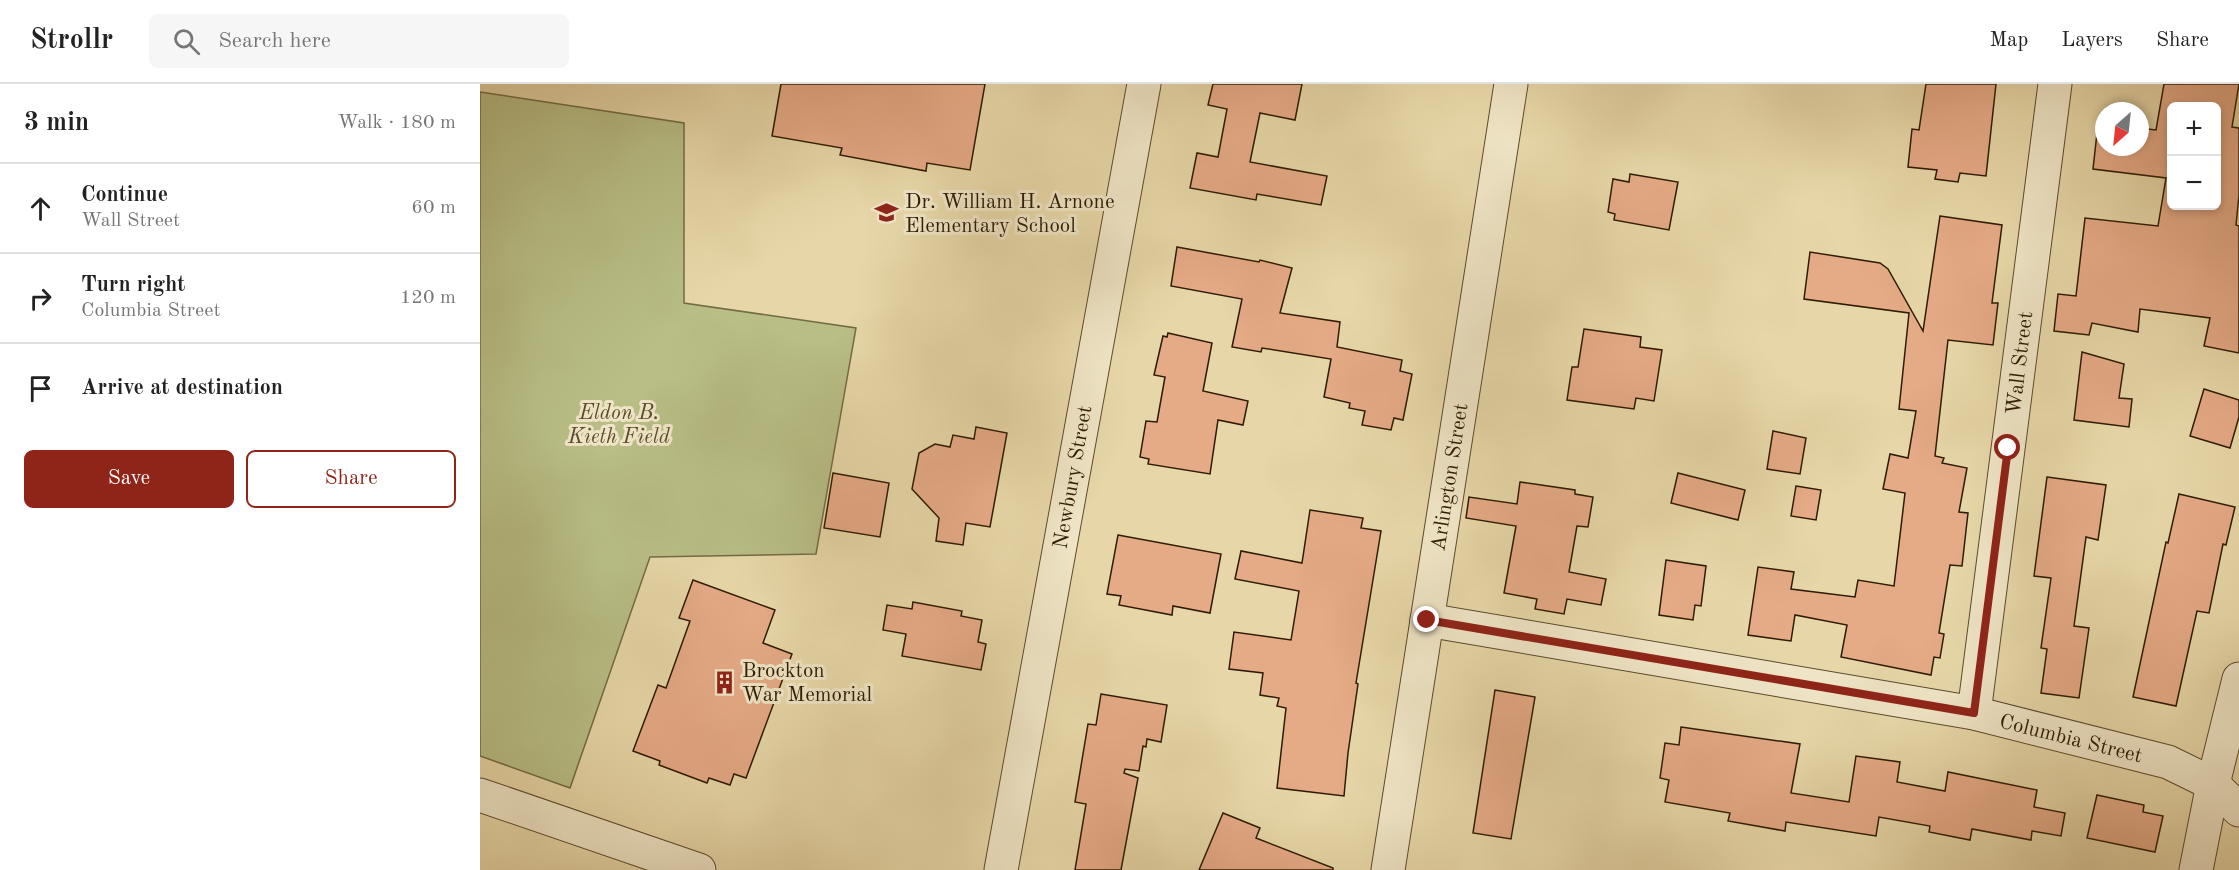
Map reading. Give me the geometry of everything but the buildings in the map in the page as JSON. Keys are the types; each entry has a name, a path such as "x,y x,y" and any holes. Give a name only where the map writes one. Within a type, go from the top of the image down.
{"street":[{"name":"Newbury Street","path":"1001,870 1144,84"},
{"name":"Arlington Street","path":"1388,870 1511,84"},
{"name":"Wall Street","path":"1974,713 2055,84"},
{"name":"Columbia Street","path":"1427,620 1974,713 2168,762 2213,784 2239,810"},
{"path":"2196,870 2213,784 2239,679"},
{"path":"480,795 699,870"}],"green space":[{"name":"Eldon B. Kieth Field","path":"480,92 684,123 684,303 856,328 816,554 650,557 570,788 480,756"}],"place":[{"name":"Dr. William H. Arnone Elementary School","path":"887,213"},
{"name":"Brockton War Memorial","path":"724,682"}],"route":[{"path":"1427,620 1974,713 2008,448"}]}
